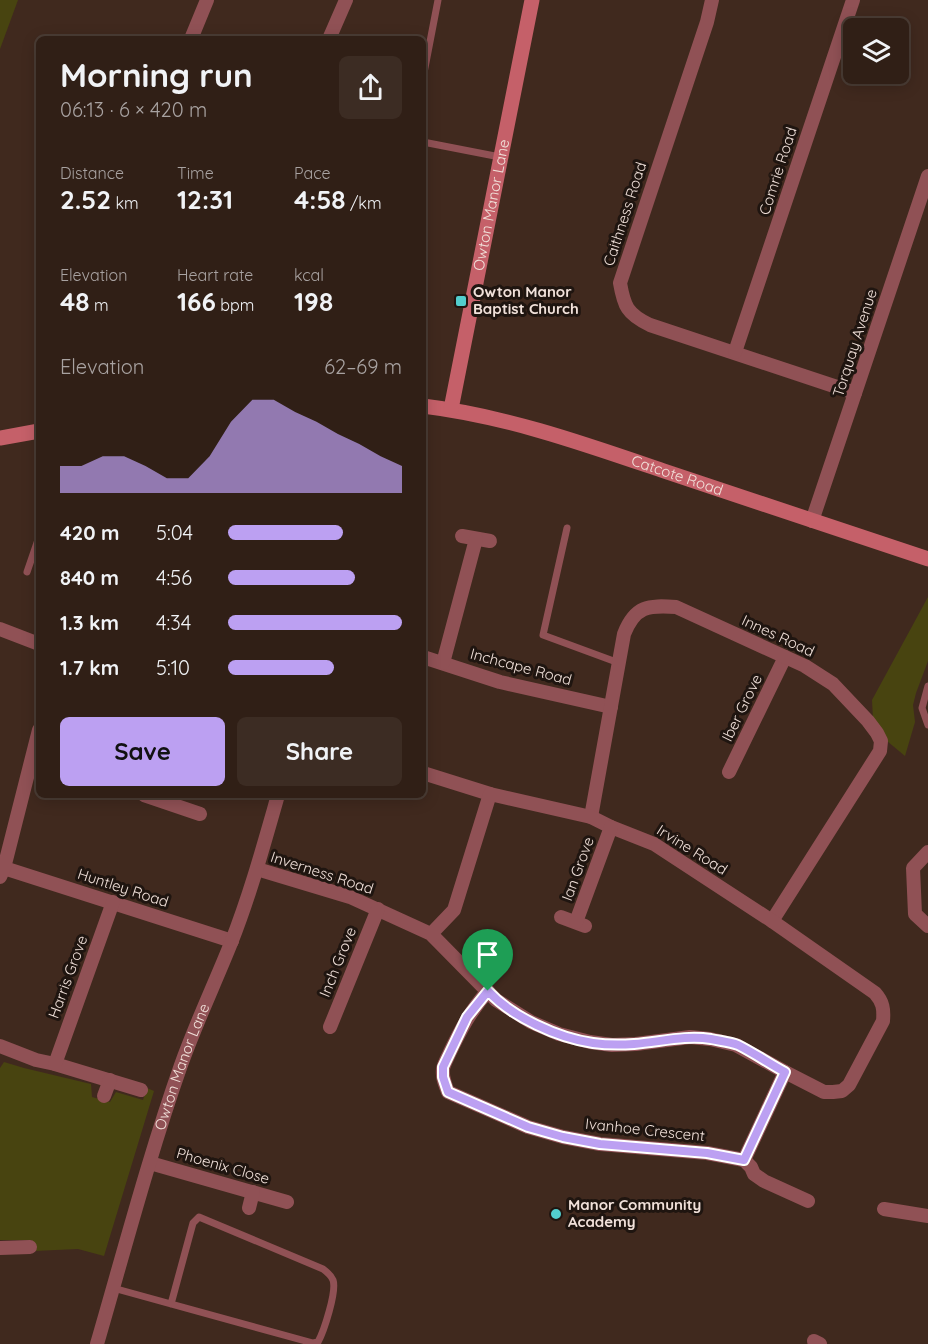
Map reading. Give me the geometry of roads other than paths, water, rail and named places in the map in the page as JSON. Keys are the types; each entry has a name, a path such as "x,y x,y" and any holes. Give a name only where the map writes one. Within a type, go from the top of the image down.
{"street":[{"path":"192,36 207,0"},
{"path":"330,36 346,0"},
{"name":"Owton Manor Lane","path":"451,410 532,0"},
{"name":"Caithness Road","path":"712,0 707,22 620,283 624,302 643,322 855,393"},
{"name":"Comrie Road","path":"735,352 853,0"},
{"name":"Torquay Avenue","path":"812,521 928,176"},
{"name":"Catcote Road","path":"426,406 495,418 565,437 928,559"},
{"path":"0,438 36,432"},
{"path":"462,536 490,541"},
{"path":"443,663 476,539"},
{"name":"Innes Road","path":"591,817 624,634 636,613 646,608 659,606 676,607 805,666 833,684 868,721 877,733 880,751 772,921"},
{"path":"0,629 36,643"},
{"name":"Iber Grove","path":"729,772 785,657"},
{"name":"Inchcape Road","path":"426,658 500,681 611,707"},
{"path":"2,872 35,759"},
{"name":"Irvine Road","path":"426,774 490,794 591,817 654,844 772,921 875,993 882,1001 883,1021 849,1085 842,1090 824,1092"},
{"path":"431,934 454,910 490,794"},
{"path":"153,798 200,814"},
{"name":"Owton Manor Lane","path":"97,1344 150,1163 182,1064 232,941 257,869 277,798"},
{"name":"Ian Grove","path":"561,917 580,924 611,827"},
{"path":"928,852 913,868 915,915 928,926"},
{"name":"Inverness Road","path":"257,869 350,897 431,934 496,1000 531,1022 559,1034 612,1045 690,1037 710,1039 736,1045 824,1092"},
{"name":"Huntley Road","path":"2,872 113,902 232,941"},
{"name":"Harris Grove","path":"55,1064 113,902"},
{"name":"Inch Grove","path":"330,1027 378,909"},
{"name":"Ivanhoe Crescent","path":"488,991 467,1017 443,1067 443,1077 448,1092 528,1127 563,1137 600,1144 707,1153 744,1160"},
{"path":"0,1047 36,1060 141,1090"},
{"path":"785,1072 744,1160 752,1167 754,1174 785,1197 808,1201"},
{"path":"104,1096 111,1080"},
{"name":"Phoenix Close","path":"150,1163 287,1202"},
{"path":"249,1208 253,1192"},
{"path":"884,1209 928,1216"},
{"path":"0,1248 30,1247"}],"lane":[{"path":"426,62 438,0"},
{"path":"426,143 500,157"},
{"path":"567,528 543,635 619,663"},
{"path":"27,573 36,546"},
{"path":"928,686 922,708 928,725"},
{"path":"113,1288 171,1304 313,1343 318,1342 323,1334 334,1288 333,1279 323,1269 199,1217 193,1223 171,1304"}],"place":[{"name":"Owton Manor Baptist Church","path":"461,301"},
{"name":"Manor Community Academy","path":"556,1214"}]}
